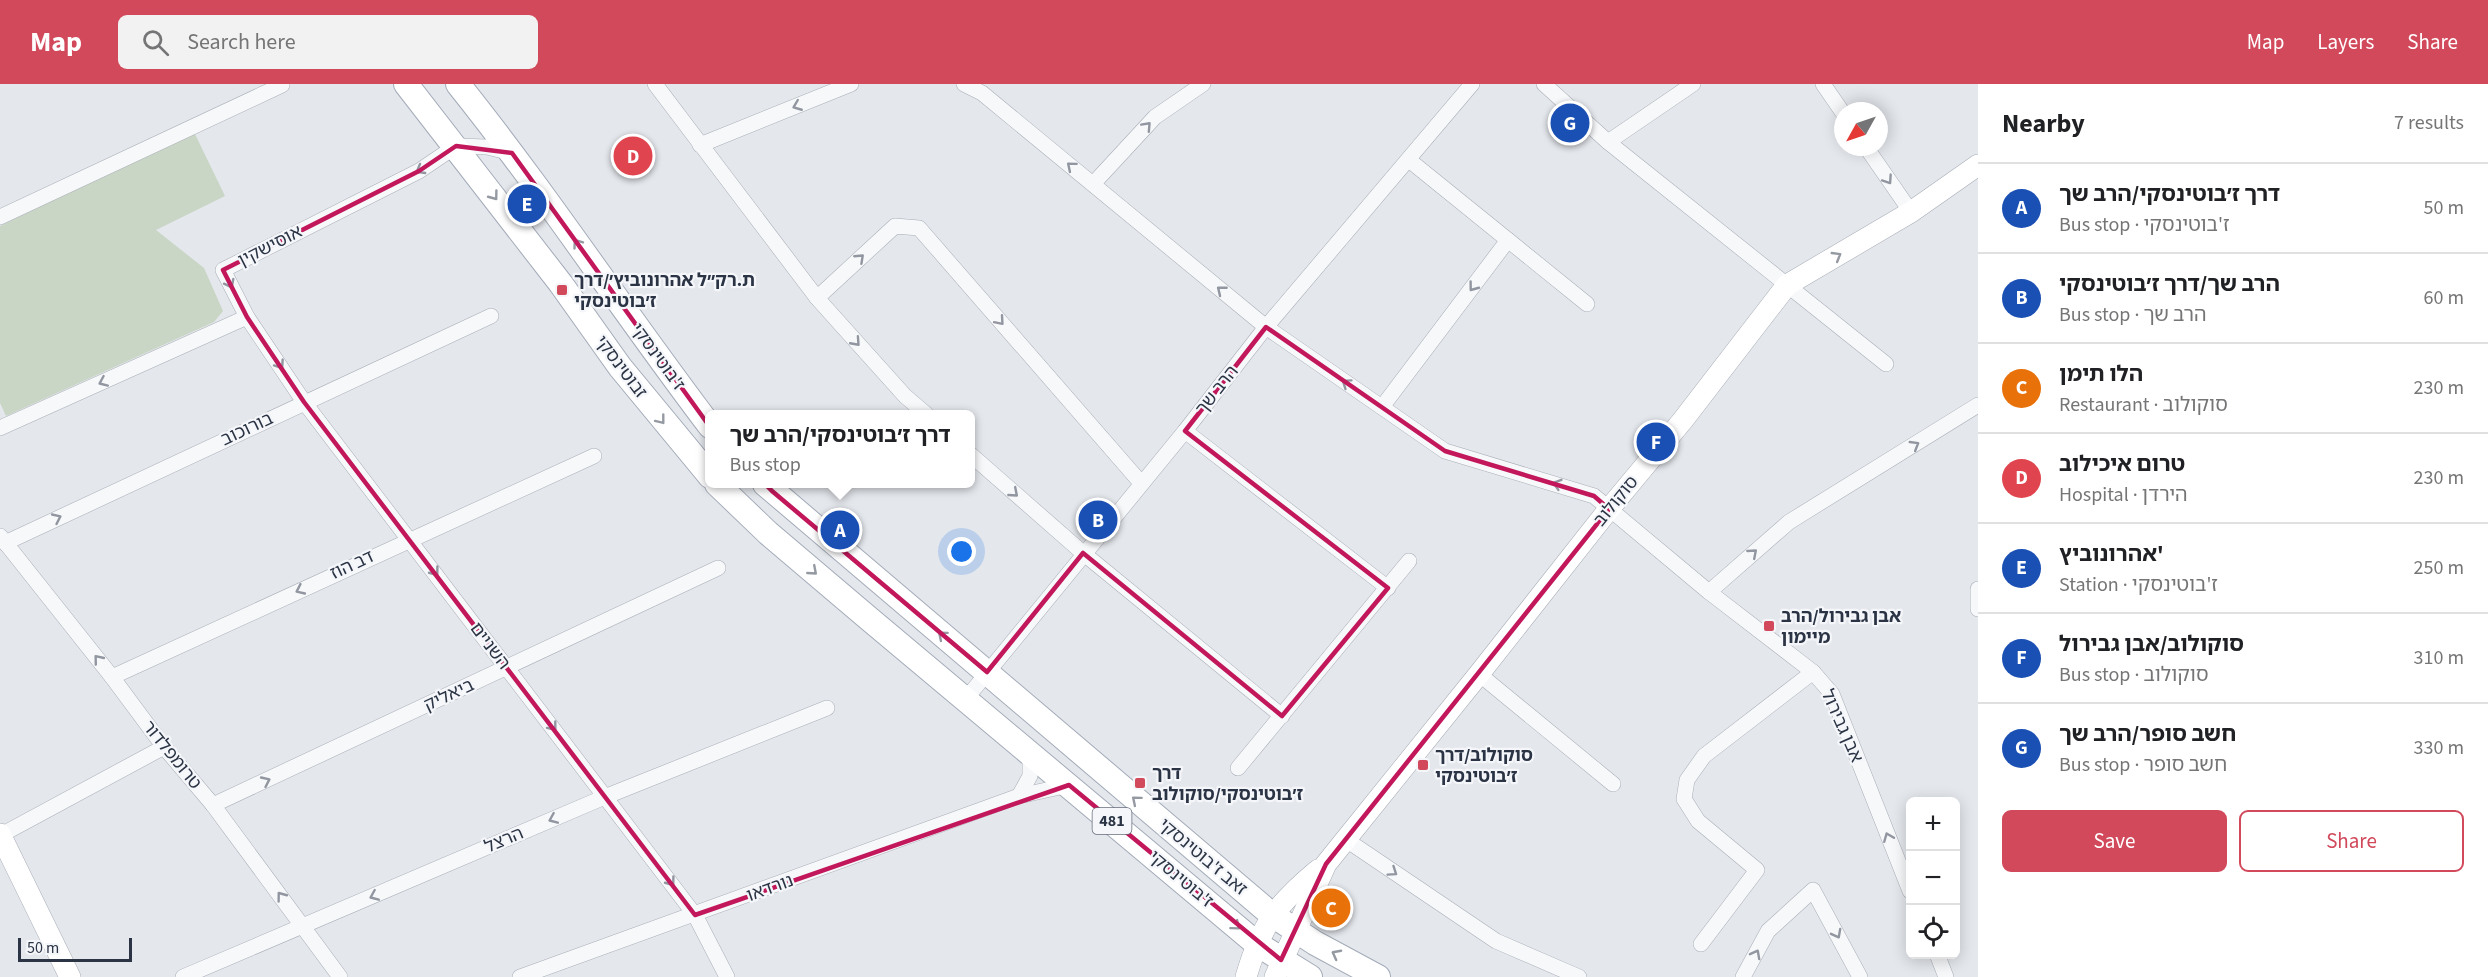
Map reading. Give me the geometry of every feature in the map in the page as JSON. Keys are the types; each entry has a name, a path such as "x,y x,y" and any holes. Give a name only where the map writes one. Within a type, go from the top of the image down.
{"main road":[{"name":"זבוטינסקי","path":"406,84 456,147 620,367 705,470"},
{"name":"ז'בוטינסקי","path":"458,84 512,153 651,349 705,419"},
{"name":"481","path":"722,488 768,532 965,700"},
{"name":"481","path":"771,488 987,672"},
{"name":"זאב ז'בוטינסקי","path":"987,672 1271,914 1294,930 1378,977"},
{"name":"ז'בוטינסקי","path":"965,700 1257,944"},
{"name":"481","path":"1257,944 1278,968 1310,977"}],"street":[{"path":"655,84 817,298 905,396 921,410"},
{"path":"700,145 851,84"},
{"name":"אבן גבירול","path":"964,84 984,88 1093,184 1266,327 1446,451 1594,496 1709,592 1813,672 1832,694 1906,879"},
{"path":"1093,184 1155,117 1203,84"},
{"name":"הרב שך","path":"965,700 1185,431 1266,327 1472,84"},
{"path":"1544,84 1608,142 1886,364"},
{"path":"1608,142 1693,84"},
{"path":"1823,84 1835,102"},
{"path":"0,217 282,86"},
{"path":"456,147 488,147 512,153"},
{"name":"אוסישקין","path":"247,317 223,270 407,178 456,147"},
{"path":"1872,156 1911,212"},
{"path":"1409,160 1587,304"},
{"name":"סוקולוב","path":"1271,914 1326,864 1609,509 1683,420 1787,285 1911,212 1978,165"},
{"path":"817,298 896,225 919,228 1141,483"},
{"path":"1382,407 1508,240"},
{"name":"בורוכוב","path":"2,540 491,316"},
{"path":"0,428 247,317"},
{"name":"השניים","path":"247,317 304,402 410,538 506,669 607,796 695,915 727,977"},
{"path":"1709,592 1789,522 1978,405"},
{"path":"1185,431 1388,588"},
{"name":"דב הוז","path":"112,677 410,538 594,456"},
{"path":"975,458 1083,553 1282,716"},
{"name":"טרומפלדור","path":"2,540 112,677 164,747 213,805 340,977"},
{"path":"1238,768 1409,561"},
{"name":"ביאליק","path":"213,805 718,568"},
{"path":"1978,589 1978,609"},
{"path":"1701,944 1757,870 1698,821 1684,799 1687,780 1704,756 1813,672"},
{"path":"1479,674 1613,784"},
{"name":"הרצל","path":"183,977 607,796 826,708"},
{"path":"70,977 0,834 164,747"},
{"path":"1019,796 1030,776 1030,753"},
{"name":"נורדאו","path":"520,977 1019,796 1069,785"},
{"path":"1345,839 1496,941 1579,977"},
{"name":"סוקולוב","path":"1278,968 1326,864"},
{"path":"1743,977 1768,931 1813,890 1860,977"},
{"path":"1246,977 1257,944 1271,914"},
{"path":"1939,959 1946,977"}],"highlighted area":[{"path":"456,146 512,153 710,427 772,491 987,672 1083,553 1282,716 1388,588 1185,431 1266,327 1445,451 1594,496 1609,509 1326,864 1281,960 1069,785 695,915 304,402 247,317 223,270 419,171"}],"green space":[{"path":"194,132 225,196 156,230 204,268 223,311 214,322 6,416 0,403 0,226"}],"place":[{"name":"חשב סופר/הרב שך","path":"1570,123"},
{"name":"טרום איכילוב","path":"633,156"},
{"name":"אהרונוביץ'","path":"527,204"},
{"name":"ת.רק״ל אהרונוביץ׳/דרך ז׳בוטינסקי","path":"562,290"},
{"name":"סוקולוב/אבן גבירול","path":"1656,442"},
{"name":"הרב שך/דרך ז׳בוטינסקי","path":"1098,520"},
{"name":"דרך ז׳בוטינסקי/הרב שך","path":"840,530"},
{"name":"אבן גבירול/הרב מיימון","path":"1769,626"},
{"name":"סוקולוב/דרך ז׳בוטינסקי","path":"1423,765"},
{"name":"דרך ז׳בוטינסקי/סוקולוב","path":"1140,783"},
{"name":"הלו תימן","path":"1331,908"}]}
